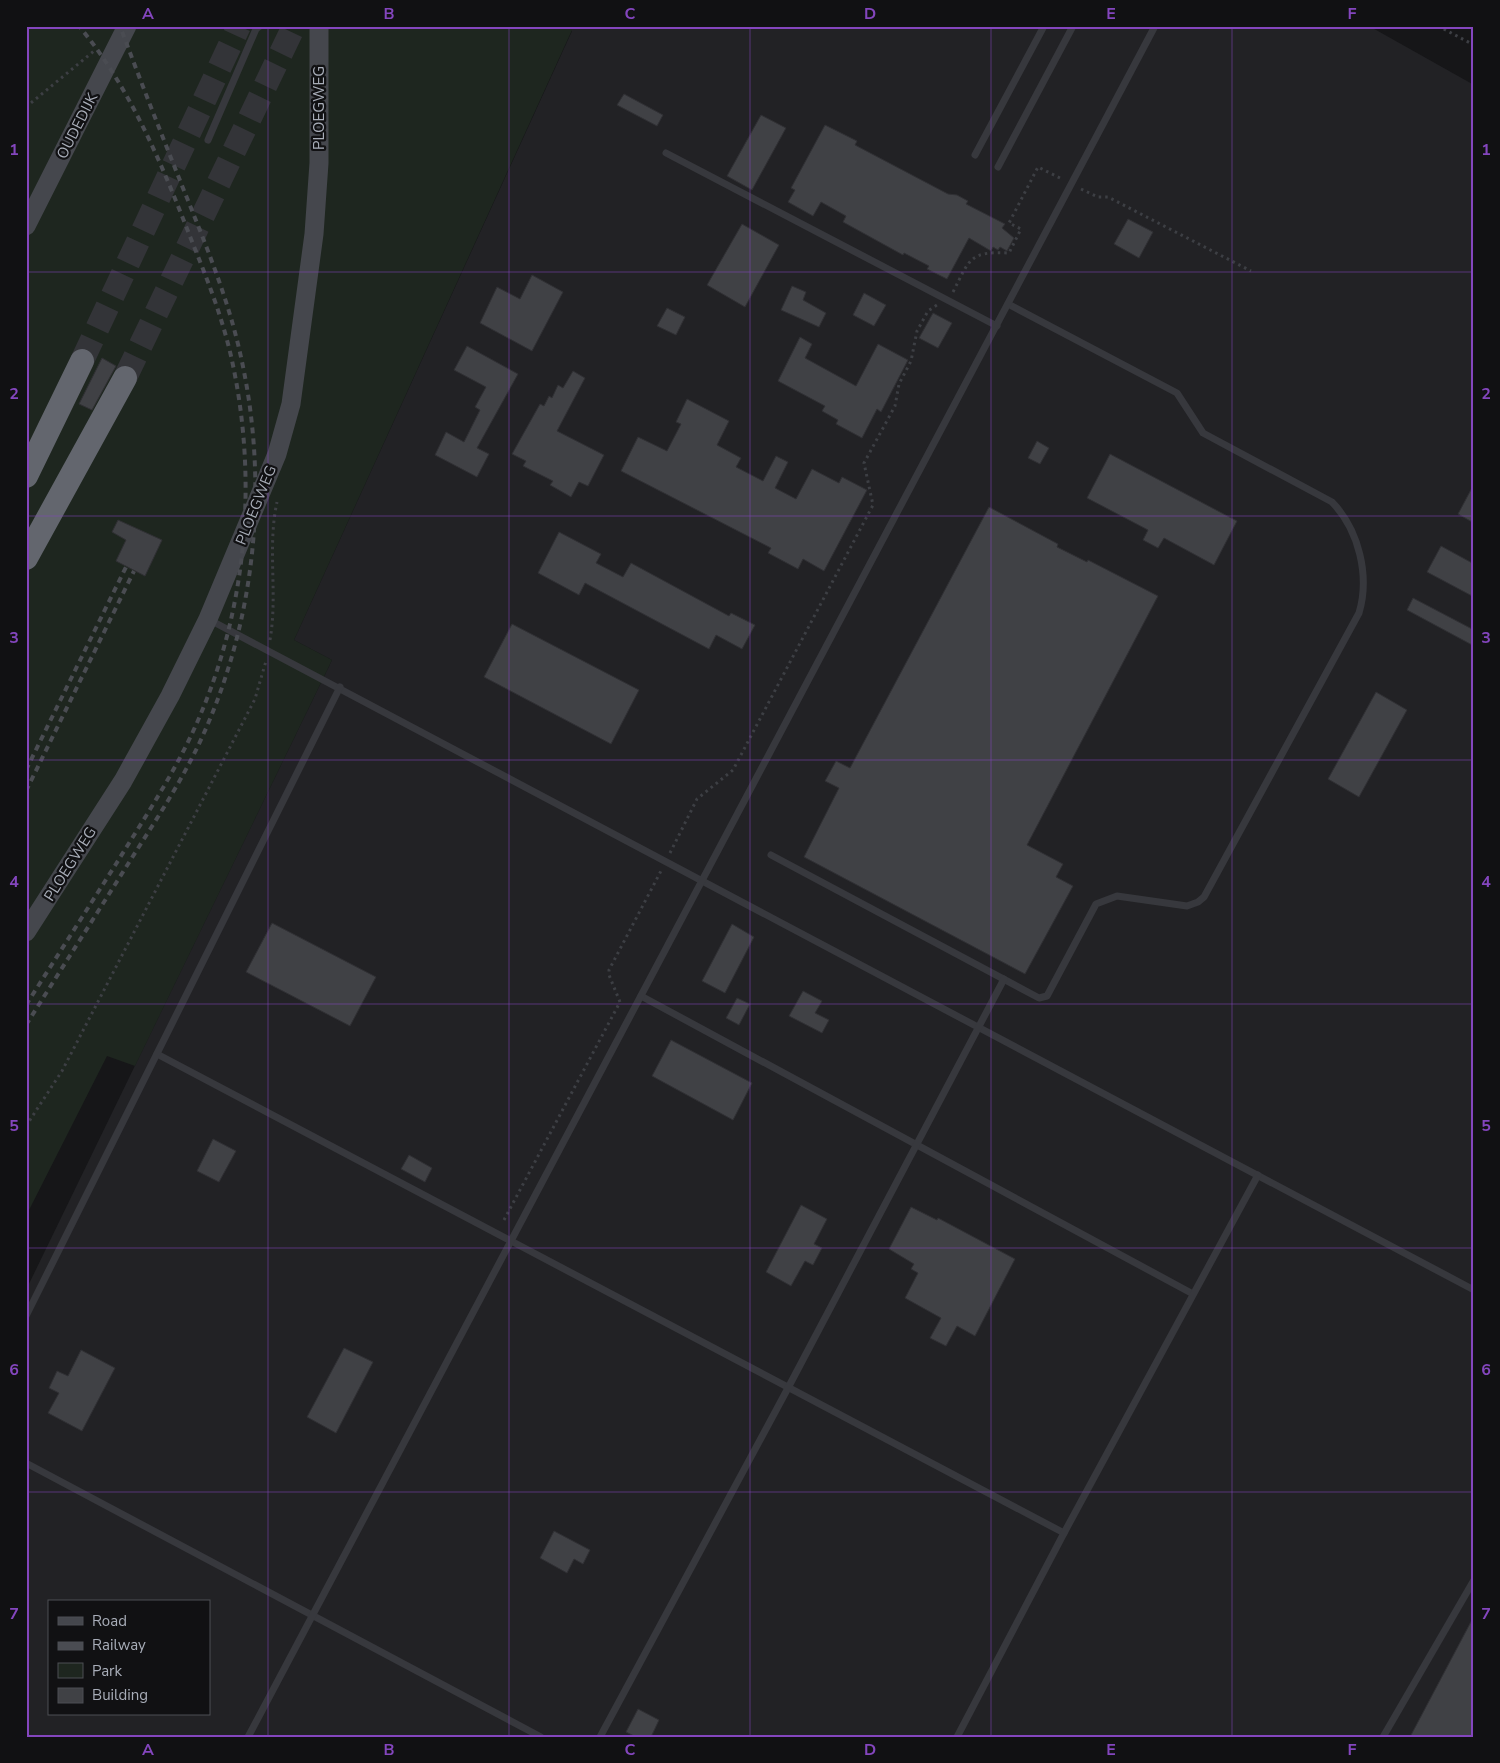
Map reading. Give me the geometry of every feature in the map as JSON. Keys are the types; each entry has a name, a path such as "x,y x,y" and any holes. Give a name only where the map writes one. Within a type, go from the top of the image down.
{"highway":[{"path":"26,476 82,361"},
{"path":"26,558 125,378"}],"street":[{"name":"PLOEGWEG","path":"26,932 122,780 170,696 208,619 268,477 291,404 314,234 318,163 319,26"},
{"name":"OUDEDIJK","path":"26,226 123,33"}],"lane":[{"path":"208,140 256,29 260,26"},
{"path":"975,155 1044,26"},
{"path":"998,167 1073,26"},
{"path":"248,1737 1155,26"},
{"path":"666,153 996,326"},
{"path":"770,855 1039,998 1047,996 1096,904 1117,896 1187,906 1198,902 1204,897 1360,613 1364,596 1364,575 1360,554 1342,513 1332,502 1203,433 1177,393 1008,304"},
{"path":"208,619 1474,1290"},
{"path":"26,1316 340,688"},
{"path":"600,1737 788,1388 1004,979"},
{"path":"641,996 1194,1294"},
{"path":"157,1054 1064,1533"},
{"path":"957,1737 1064,1533 1258,1175"},
{"path":"26,1463 541,1737"},
{"path":"1383,1737 1474,1580"}],"path":[{"path":"1438,26 1474,45"},
{"path":"26,107 97,49 123,33"},
{"path":"504,1220 620,1002 609,975 609,970 697,799 733,770 873,505 864,463 895,406 899,384 912,361 917,331 928,311 950,296 970,259 986,252 1009,253 1021,229 1009,223 1038,168 1098,197 1108,197 1250,271"}],"shaded area":[{"path":"564,26 1369,26 1474,85 1474,1737 26,1737 26,1290 332,660 294,640 572,31"}],"green space":[{"path":"26,26 564,26 572,30 294,640 332,660 135,1066 107,1056 26,1216"}],"building":[{"path":"624,94 663,115 657,126 617,105"},
{"path":"761,115 786,128 752,190 727,176"},
{"path":"825,125 857,141 855,145 948,194 957,195 968,201 966,204 1005,224 1002,228 1014,238 1007,251 1000,247 998,250 993,247 991,251 969,238 947,279 927,269 929,266 904,253 903,255 843,222 846,216 821,202 813,216 788,202 795,190 791,188"},
{"path":"1128,219 1153,232 1139,258 1114,244"},
{"path":"742,224 779,245 745,307 707,285"},
{"path":"532,275 563,292 532,351 480,323 497,287 520,299"},
{"path":"792,286 806,292 803,300 826,313 819,327 781,310"},
{"path":"864,293 886,305 874,326 853,315"},
{"path":"667,308 685,317 676,335 657,326"},
{"path":"933,313 952,323 938,348 919,338"},
{"path":"800,337 812,344 805,358 856,386 878,344 908,360 881,412 877,409 862,438 836,424 838,420 822,411 825,406 778,381"},
{"path":"467,346 518,374 477,448 489,454 477,477 435,455 446,432 464,442 480,410 475,407 486,387 454,370"},
{"path":"102,358 116,366 92,410 79,404"},
{"path":"573,371 585,378 557,431 604,455 588,486 579,482 571,497 550,485 553,481 523,466 526,461 512,454 540,404 544,406 549,396 552,398 558,385 563,388"},
{"path":"687,399 729,421 717,445 741,458 736,467 763,481 776,456 788,462 775,488 796,499 812,469 839,483 842,477 867,490 824,571 803,559 798,569 768,553 771,548 621,471 638,437 667,451 681,424 676,422"},
{"path":"1037,441 1049,448 1040,464 1028,458"},
{"path":"1110,454 1237,521 1214,565 1164,538 1158,548 1143,540 1148,530 1087,498"},
{"path":"1474,484 1474,523 1458,514"},
{"path":"989,507 1058,544 1057,547 1087,562 1088,560 1158,596 1027,845 1063,864 1056,877 1073,886 1025,974 804,857 839,788 825,781 836,761 850,768"},
{"path":"118,520 162,540 145,576 116,561 126,540 112,532"},
{"path":"559,532 601,554 596,563 623,577 631,563 729,616 731,613 755,625 742,649 716,635 709,649 585,583 579,595 538,573"},
{"path":"1441,546 1474,564 1474,597 1427,572"},
{"path":"1413,598 1474,630 1474,646 1407,610"},
{"path":"512,624 639,690 611,744 484,677"},
{"path":"1376,692 1407,710 1359,797 1328,779"},
{"path":"272,923 376,977 350,1026 246,972"},
{"path":"732,924 754,937 725,993 702,981"},
{"path":"803,991 822,1001 815,1013 829,1020 822,1033 789,1016"},
{"path":"737,998 750,1004 739,1025 726,1018"},
{"path":"671,1040 752,1083 733,1120 652,1076"},
{"path":"213,1139 236,1151 219,1182 197,1171"},
{"path":"409,1155 432,1168 425,1182 401,1169"},
{"path":"801,1205 827,1219 814,1244 822,1248 813,1265 805,1261 791,1286 766,1272"},
{"path":"911,1207 937,1220 938,1218 1015,1259 975,1336 957,1326 946,1346 930,1338 941,1318 905,1298 918,1273 911,1269 914,1264 889,1249"},
{"path":"344,1348 373,1362 336,1433 307,1417"},
{"path":"81,1350 115,1368 82,1431 48,1413 59,1393 49,1388 57,1371 68,1376"},
{"path":"554,1531 590,1550 583,1564 574,1559 567,1573 540,1558"},
{"path":"1474,1616 1474,1737 1410,1737"},
{"path":"638,1709 659,1720 651,1737 636,1737 626,1732"}],"tunnel":[{"path":"82,361 239,26"},
{"path":"125,378 294,26"}],"railway":[{"path":"26,1005 162,790 187,744 207,698 223,651 234,603 242,554 245,504 245,454 240,405 231,356 214,299 170,186 145,130 115,76 79,26"},
{"path":"26,1025 164,807 197,748 218,698 235,646 246,594 253,540 255,486 253,432 245,378 233,325 208,251 120,26"},
{"path":"26,770 126,567"},
{"path":"26,791 134,571"}]}
